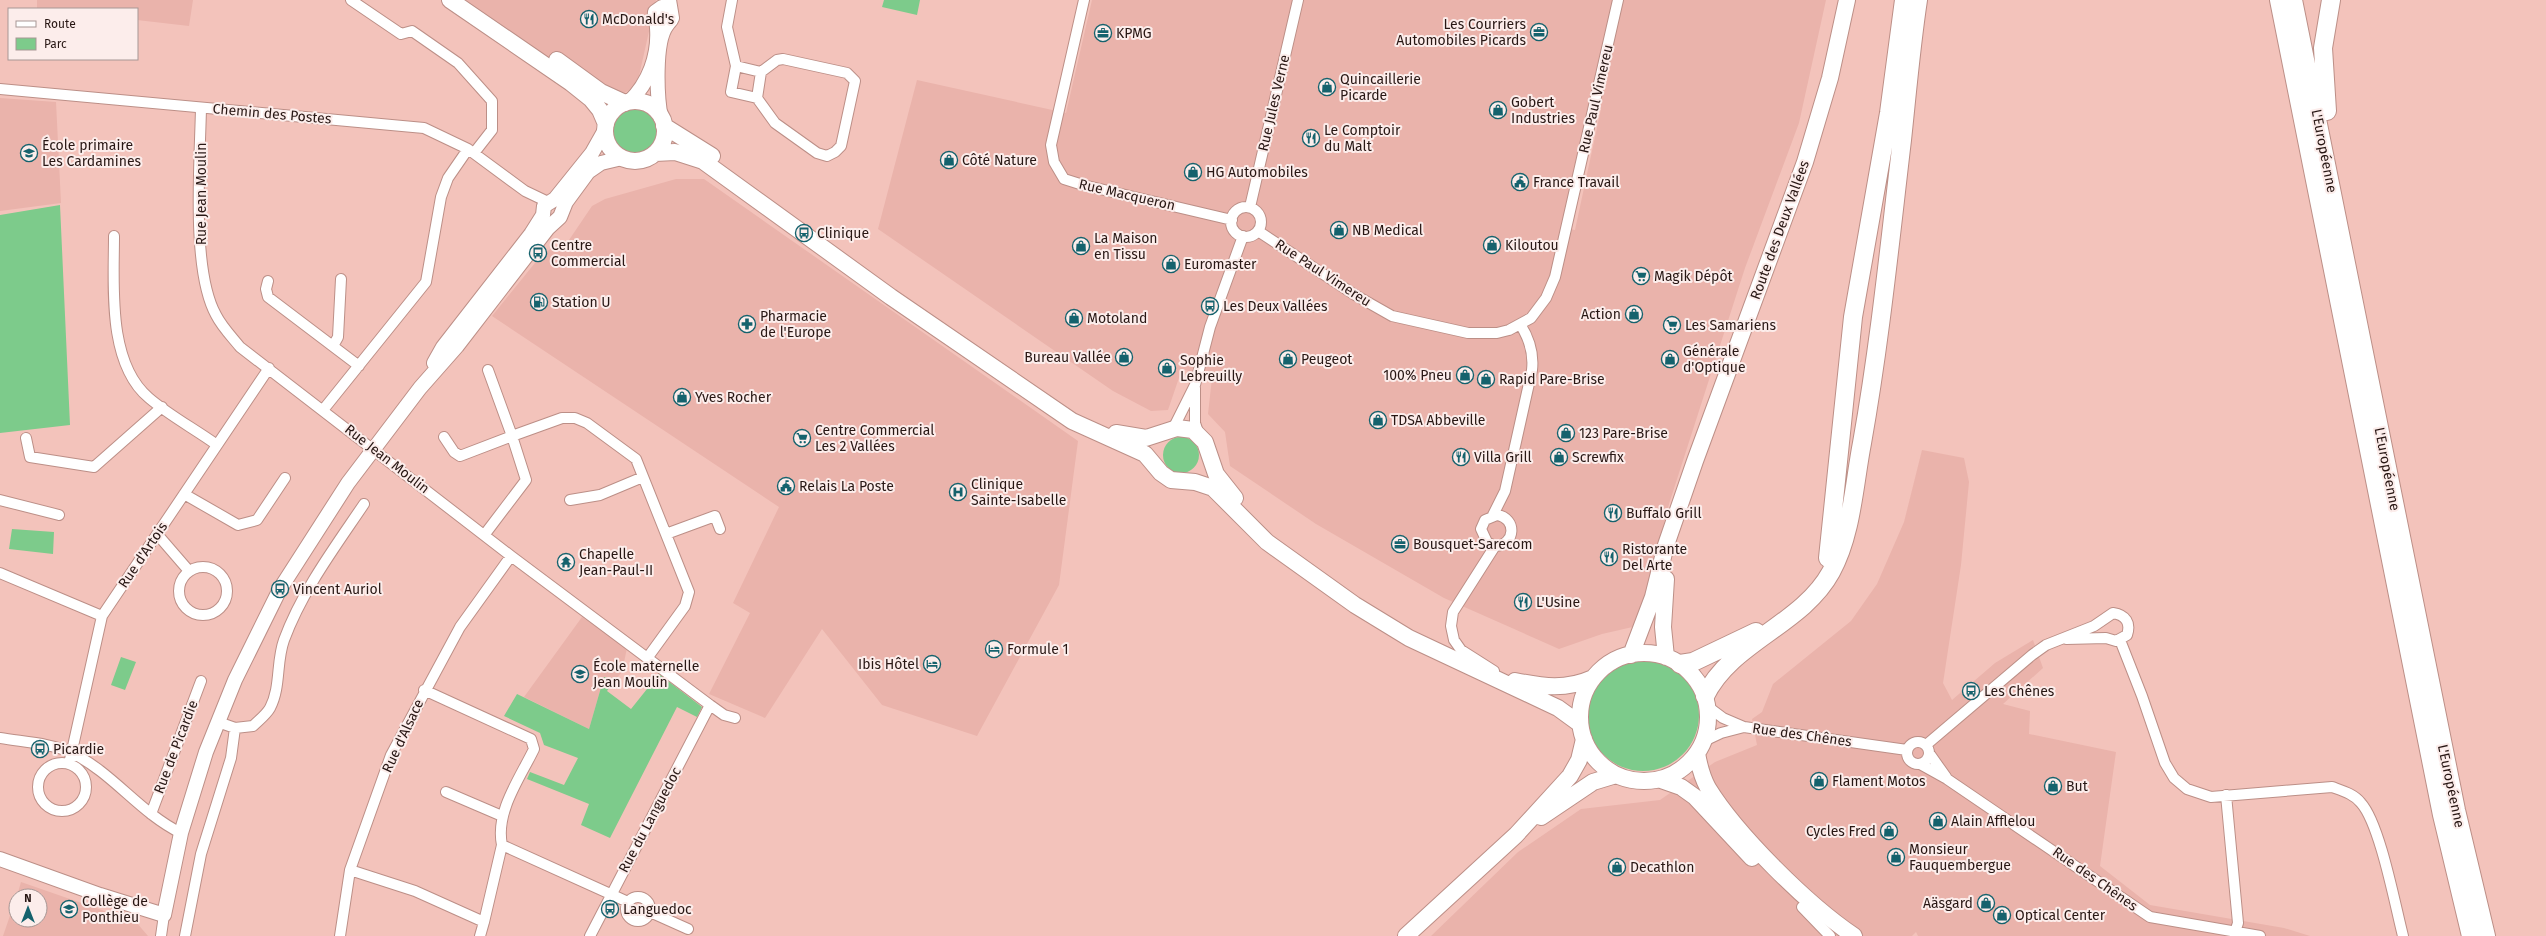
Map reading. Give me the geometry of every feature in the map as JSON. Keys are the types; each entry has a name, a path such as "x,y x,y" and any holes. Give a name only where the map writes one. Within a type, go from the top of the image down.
{"highway":[{"path":"2267,0 2288,83 2323,247 2358,389"},
{"name":"L'Européenne","path":"2279,0 2442,815 2471,936"},
{"name":"L'Européenne","path":"2293,0 2456,810 2486,936"},
{"path":"2331,0 2323,48 2325,102 2352,259 2363,347"},
{"path":"1673,660 1693,662 1745,639 1766,626 1808,592 1818,581 1829,557 1854,317 1889,113 1914,2"},
{"path":"1706,701 1711,682 1723,669 1800,609 1822,587 1831,572 1844,538 1874,372 1914,2"}],"main road":[{"path":"450,0 581,91 600,110 606,127 609,146 622,158 639,160 655,153 675,152 694,157 714,168 891,297 1041,401 1084,428 1145,454 1167,478 1175,481 1187,481 1213,488 1267,542 1355,605 1409,638 1558,708 1582,731 1598,762 1616,775 1639,781 1661,780 1681,787 1695,797 1802,907 1840,936"},
{"path":"469,0 601,92 627,103"},
{"name":"Route des Deux Vallées","path":"1631,654 1653,597 1666,545 1695,461 1805,162 1830,78 1847,0"},
{"path":"606,127 613,111 627,103 637,102 651,106 663,122 718,160 839,252 1039,387 1076,415 1100,427 1131,437 1146,438 1185,428 1199,435 1204,442 1216,474 1290,558"},
{"path":"655,153 663,141 663,122"},
{"path":"1156,466 1154,450 1168,432"},
{"path":"1187,481 1195,478 1204,469 1208,453"},
{"name":"Route des Deux Vallées","path":"1673,660 1663,633 1664,604 1674,524"},
{"path":"1488,674 1556,688 1568,687 1593,678 1610,663 1631,654 1647,653 1673,660 1694,676 1706,701 1708,726 1701,747 1682,769 1661,780"},
{"path":"1406,936 1516,835 1576,768 1582,731 1582,703 1593,678"},
{"path":"1701,747 1705,780 1729,817 1809,900 1854,936"},
{"path":"1516,835 1593,782 1616,775"}],"street":[{"path":"323,410 426,282 432,258 441,197 448,178 471,151 492,130 493,126 492,101 458,63 412,31 401,34 350,0"},
{"path":"732,0 727,27 736,66 731,92 757,98 775,123 817,153 827,156 835,152 841,146 855,81 852,76 783,59 777,60 761,72 757,98"},
{"name":"Rue Macqueron","path":"1084,0 1051,145 1054,162 1064,179 1083,185 1232,220"},
{"name":"Rue Jules Verne","path":"1250,207 1298,0"},
{"name":"Rue Paul Vimereu","path":"1258,231 1360,299 1392,316 1483,334 1497,333 1520,324 1530,318 1546,298 1555,277 1618,0"},
{"path":"627,103 644,84 653,63 657,27 664,10"},
{"path":"663,122 657,79 664,10"},
{"path":"736,66 761,72"},
{"name":"Chemin des Postes","path":"0,89 424,128 471,151 550,210"},
{"name":"Rue Jean Moulin","path":"201,108 200,231 204,283 216,315 240,347 512,556 710,705 724,715 735,718"},
{"path":"161,936 181,833 218,722 243,661 280,589 322,521 420,388 443,347 550,210 592,153 606,127"},
{"path":"550,210 573,190 588,172 601,163 622,158"},
{"path":"1250,207 1257,212 1261,219 1258,231 1249,236 1243,236 1234,230 1232,220 1236,211 1250,207"},
{"path":"114,236 117,331 123,358 132,380 148,398 217,445"},
{"path":"1168,432 1194,385 1212,323 1243,236"},
{"path":"333,346 338,337 341,279"},
{"path":"268,281 266,289 268,297 359,366"},
{"path":"1505,491 1506,518 1512,527 1511,536 1505,543 1495,546 1486,542 1481,529 1484,520 1493,515 1505,491 1533,362 1530,343 1520,324"},
{"name":"Rue d'Artois","path":"68,764 102,616 268,368"},
{"path":"485,534 526,480 488,370"},
{"path":"1194,385 1196,423 1199,435"},
{"path":"26,438 30,457 94,467 162,407"},
{"path":"444,437 454,452 460,456 562,418 575,418 587,423 636,459 689,592 685,606 648,657"},
{"path":"570,500 600,495 643,477"},
{"path":"184,494 238,525 257,520 285,478"},
{"path":"0,500 59,515"},
{"path":"218,722 235,728 254,726 269,709 276,692 279,657 284,641 298,609 319,572 364,504"},
{"path":"1493,515 1506,518"},
{"path":"666,534 715,516 720,529"},
{"path":"157,534 189,571"},
{"path":"1495,546 1453,612 1451,626 1454,640 1461,650 1508,679"},
{"name":"Rue d'Alsace","path":"340,936 350,870 391,755 424,690 460,627 512,556"},
{"path":"205,566 213,568 223,576 228,588 228,596 219,610 204,616 189,611 184,606 179,591 183,576 189,571 205,566"},
{"path":"0,573 102,616"},
{"path":"1928,749 1915,742 1907,750 1909,760 1920,764 1927,760 1928,749 2032,655 2046,645 2066,639 2102,622 2113,613 2121,614 2127,620 2129,628 2127,635 2120,640 2106,638 2066,639"},
{"path":"2102,622 2102,631 2106,638"},
{"path":"2120,640 2142,696 2165,763 2174,778 2187,789 2198,794 2211,797 2332,787 2349,793 2360,802 2372,818 2403,936"},
{"name":"Rue de Picardie","path":"151,814 201,681"},
{"path":"424,690 531,738 534,743 534,749 502,816 499,832 502,845 480,936"},
{"name":"Rue des Chênes","path":"1706,701 1723,718 1744,727 1907,750"},
{"name":"Rue du Languedoc","path":"590,936 710,705"},
{"name":"Rue des Chênes","path":"1701,747 1721,733 1744,727"},
{"path":"185,936 201,854 231,758 235,728"},
{"name":"Rue de Picardie","path":"0,738 43,745 71,752 100,770 164,825 181,833"},
{"name":"Rue des Chênes","path":"1928,749 1947,779"},
{"path":"61,763 68,764 82,773 86,788 84,796 74,808 59,811 51,809 42,801 38,790 38,782 46,769 61,763"},
{"name":"Rue des Chênes","path":"1920,764 1947,779 2150,917 2260,936"},
{"path":"446,792 502,816"},
{"path":"2226,796 2238,923 2235,932"},
{"path":"502,845 628,902"},
{"path":"0,859 100,895 164,915"},
{"path":"350,870 415,891 484,922"},
{"path":"632,898 643,898 648,901 650,912 647,917 636,921 627,914 628,902 632,898"},
{"path":"1802,907 1830,936"},
{"path":"650,912 688,929"}],"shaded area":[{"path":"37,0 193,0 189,26 138,20 138,8 37,8"},
{"path":"460,0 656,0 637,85 607,104"},
{"path":"1092,0 1826,0 1799,123 1745,268 1669,504 1637,626 1602,634 1559,649 1444,598 1316,524 1230,466 1225,432 1208,414 1212,378 1182,369 1168,410 1151,411 1113,391 878,229 917,80 1066,113","holes":["1588,107 1601,109 1575,230 1561,227"]},
{"name":"École primaire Les Cardamines","path":"0,98 56,102 61,203 0,211"},
{"path":"676,179 704,179 1078,441 1059,585 977,736 882,705 822,629 765,718 709,694 750,613 733,603 779,507 492,316 543,253 569,240 592,206 605,199"},
{"path":"1922,450 1964,458 1969,482 1961,565 1943,683 1952,700 1995,663 2033,640 2043,668 2003,704 2030,711 2029,734 2116,752 2100,866 2150,905 2284,928 2310,936 1918,936 1916,932 1912,936 1431,936 1518,852 1581,809 1660,800 1715,762 1757,745 1752,719 1762,712 1773,684 1851,621 1877,584 1904,522"},
{"name":"École maternelle Jean Moulin","path":"582,617 627,648 622,672 615,680 604,677 589,729 524,697"},
{"name":"Collège de Ponthieu","path":"21,882 38,888 19,888"},
{"name":"Collège de Ponthieu","path":"48,891 136,922 148,936 3,936 8,921 8,928 48,928"}],"green space":[{"path":"884,0 920,0 917,15 882,7"},
{"path":"635,107 648,111 654,117 658,130 654,143 648,149 635,153 622,149 616,143 612,130 616,117 622,111"},
{"path":"60,205 70,425 0,433 0,215"},
{"path":"1181,437 1194,442 1199,455 1194,468 1181,473 1168,468 1163,455 1168,442"},
{"path":"12,529 54,532 53,554 9,549"},
{"path":"121,657 136,662 125,690 111,685"},
{"path":"1643,659 1665,663 1683,675 1695,693 1699,715 1695,737 1683,755 1665,767 1643,771 1621,767 1603,755 1591,737 1587,715 1591,693 1603,675 1621,663"},
{"path":"659,674 702,707 697,717 677,707 610,838 581,825 589,804 527,779 530,772 564,785 578,758 544,745 540,733 504,716 517,694 589,729 604,677 615,680 607,691 631,709"}],"place":[{"name":"McDonald's","path":"589,19"},
{"name":"Les Courriers Automobiles Picards","path":"1539,32"},
{"name":"KPMG","path":"1103,33"},
{"name":"Quincaillerie Picarde","path":"1327,87"},
{"name":"Gobert Industries","path":"1498,110"},
{"name":"Le Comptoir du Malt","path":"1311,138"},
{"name":"École primaire Les Cardamines","path":"29,153"},
{"name":"Côté Nature","path":"949,160"},
{"name":"HG Automobiles","path":"1193,172"},
{"name":"France Travail","path":"1520,182"},
{"name":"NB Medical","path":"1339,230"},
{"name":"Clinique","path":"804,233"},
{"name":"Kiloutou","path":"1492,245"},
{"name":"La Maison en Tissu","path":"1081,246"},
{"name":"Centre Commercial","path":"538,253"},
{"name":"Euromaster","path":"1171,264"},
{"name":"Magik Dépôt","path":"1641,276"},
{"name":"Station U","path":"539,302"},
{"name":"Les Deux Vallées","path":"1210,306"},
{"name":"Action","path":"1634,314"},
{"name":"Motoland","path":"1074,318"},
{"name":"Pharmacie de l'Europe","path":"747,324"},
{"name":"Les Samariens","path":"1672,325"},
{"name":"Bureau Vallée","path":"1124,357"},
{"name":"Peugeot","path":"1288,359"},
{"name":"Générale d'Optique","path":"1670,359"},
{"name":"Sophie Lebreuilly","path":"1167,368"},
{"name":"100% Pneu","path":"1465,375"},
{"name":"Rapid Pare-Brise","path":"1486,379"},
{"name":"Yves Rocher","path":"682,397"},
{"name":"TDSA Abbeville","path":"1378,420"},
{"name":"123 Pare-Brise","path":"1566,433"},
{"name":"Centre Commercial Les 2 Vallées","path":"802,438"},
{"name":"Villa Grill","path":"1461,457"},
{"name":"Screwfix","path":"1559,457"},
{"name":"Relais La Poste","path":"786,486"},
{"name":"Clinique Sainte-Isabelle","path":"958,492"},
{"name":"Buffalo Grill","path":"1613,513"},
{"name":"Bousquet-Sarecom","path":"1400,544"},
{"name":"Ristorante Del Arte","path":"1609,557"},
{"name":"Chapelle Jean-Paul-II","path":"566,562"},
{"name":"Vincent Auriol","path":"280,589"},
{"name":"L'Usine","path":"1523,602"},
{"name":"Formule 1","path":"994,649"},
{"name":"Ibis Hôtel","path":"932,664"},
{"name":"École maternelle Jean Moulin","path":"580,674"},
{"name":"Les Chênes","path":"1971,691"},
{"name":"Picardie","path":"40,749"},
{"name":"Flament Motos","path":"1819,781"},
{"name":"But","path":"2053,786"},
{"name":"Alain Afflelou","path":"1938,821"},
{"name":"Cycles Fred","path":"1889,831"},
{"name":"Monsieur Fauquembergue","path":"1896,857"},
{"name":"Decathlon","path":"1617,867"},
{"name":"Aäsgard","path":"1986,903"},
{"name":"Collège de Ponthieu","path":"69,909"},
{"name":"Languedoc","path":"610,909"},
{"name":"Optical Center","path":"2002,915"}]}
